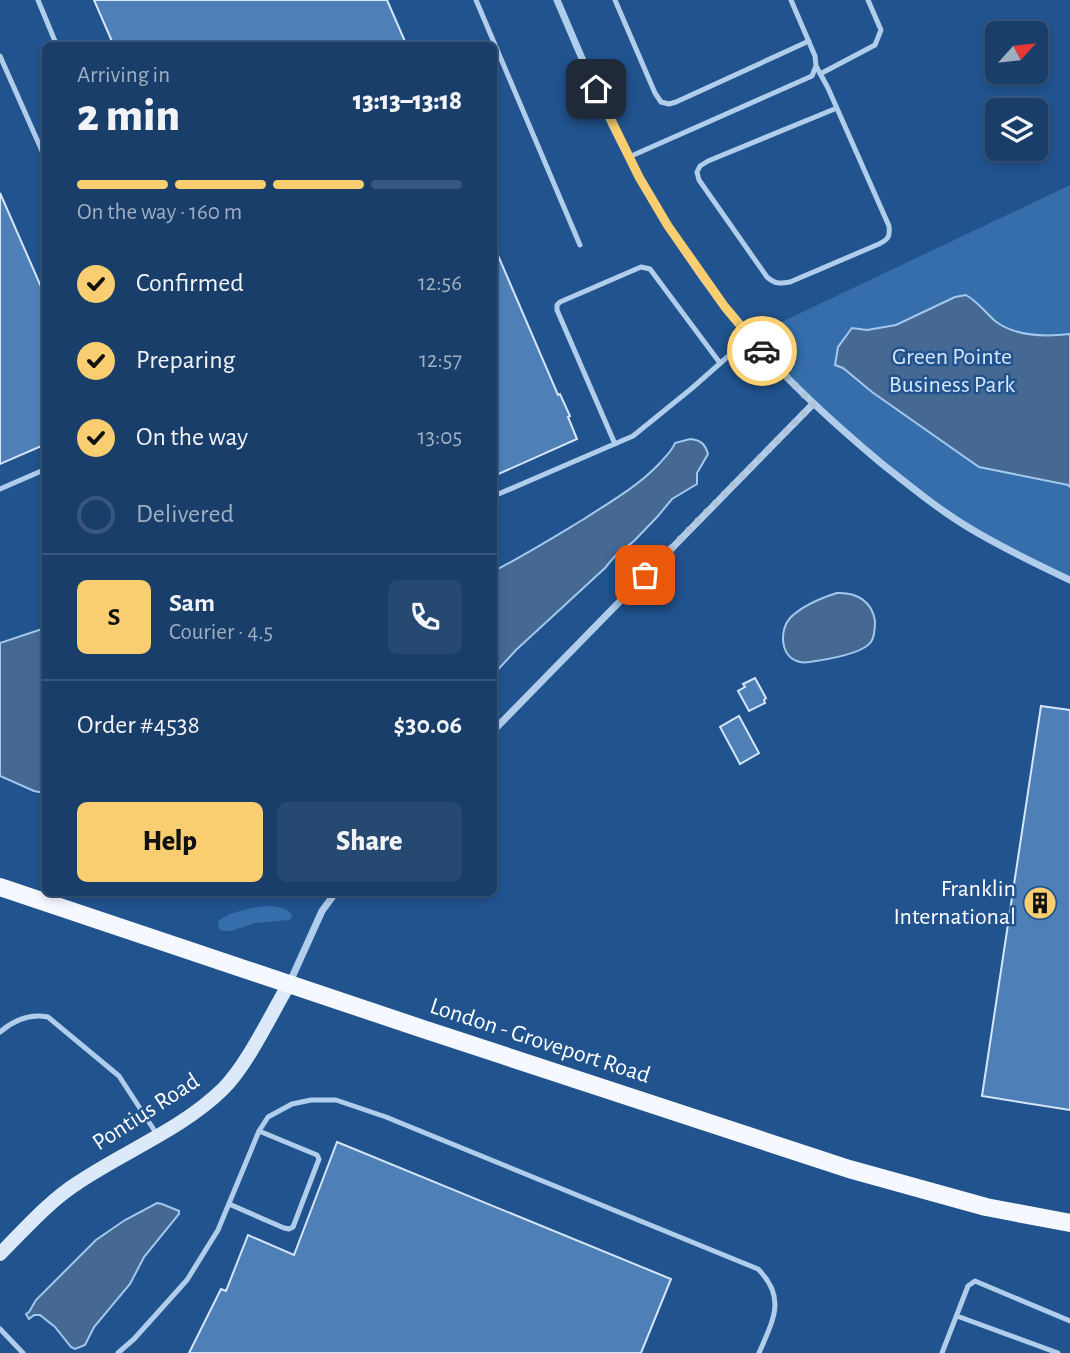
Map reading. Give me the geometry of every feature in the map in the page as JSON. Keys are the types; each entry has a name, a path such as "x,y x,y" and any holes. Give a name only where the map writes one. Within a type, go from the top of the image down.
{"main road":[{"name":"London - Groveport Road","path":"0,887 849,1169 986,1207 1070,1223"}],"street":[{"path":"557,0 629,157 668,226 725,307 750,337 813,404 919,494 969,528 1070,580"},
{"path":"497,727 813,404"},
{"path":"289,984 322,911 334,896"},
{"name":"Pontius Road","path":"0,1254 53,1202 77,1183 191,1116 226,1086 289,984"}],"lane":[{"path":"37,0 55,42"},
{"path":"476,0 494,42"},
{"path":"615,0 655,93 661,102 668,104 808,41"},
{"path":"792,0 815,55 816,66 837,108 889,226 890,234 887,240 880,244 790,282 773,283 699,180 697,172 700,166 708,161 837,108"},
{"path":"820,74 876,45 881,30 868,0"},
{"path":"497,49 580,245"},
{"path":"0,55 42,151"},
{"path":"629,157 813,76 816,66"},
{"path":"615,444 556,305 641,267 650,269 720,363"},
{"path":"497,495 633,436 750,337"},
{"path":"0,489 42,471"},
{"path":"0,1032 12,1022 26,1017 48,1017 119,1076 158,1136"},
{"path":"118,1353 187,1280 218,1230 259,1131 268,1117 292,1104 311,1100 336,1100 386,1117 758,1269 774,1290 776,1304 759,1353"},
{"path":"229,1204 284,1228 293,1227 319,1159 317,1155 259,1131"},
{"path":"944,1352 968,1286 975,1281 1070,1321"},
{"path":"957,1316 1058,1353"},
{"path":"0,1329 23,1353"}],"green space":[{"name":"Green Pointe Business Park","path":"1070,185 1070,580 969,528 854,441 750,337"},
{"path":"267,906 285,909 291,913 292,918 255,923 231,931 219,929 218,921 229,915"}],"shaded area":[{"path":"966,295 995,321 1012,330 1041,335 1070,334 1070,487 979,467 872,392 843,368 835,365 838,347 852,328 867,330 896,325 955,297"},
{"path":"697,440 705,448 708,454 697,473 697,484 672,499 634,541 615,556 497,671 497,569 623,494 651,472 675,443"},
{"path":"837,593 857,596 867,603 875,621 871,642 861,649 837,657 806,662 793,659 788,655 783,643 786,623 806,606"},
{"path":"42,629 42,792 0,776 0,643"},
{"path":"157,1203 179,1211 179,1214 144,1257 130,1284 94,1327 85,1345 75,1349 71,1347 55,1327 40,1315 29,1319 26,1314 36,1300 96,1240"}],"building":[{"path":"94,0 387,0 405,42 112,42"},
{"path":"0,193 42,289 42,446 0,464"},
{"path":"497,253 558,395 560,394 570,416 568,417 577,439 497,475"},
{"path":"755,678 766,698 765,703 749,711 738,691 745,687 743,684"},
{"name":"Franklin International","path":"1041,706 1070,710 1070,1110 982,1096"},
{"path":"739,716 759,753 740,764 720,727"},
{"path":"337,1142 671,1279 641,1353 189,1353 221,1289 226,1291 248,1235 294,1255"}],"way so far":[{"path":"645,575 813,404 762,351"}],"place":[{"name":"Franklin International","path":"1040,903"}],"route":[{"path":"596,89 639,177 668,226 725,307 762,351"}]}
